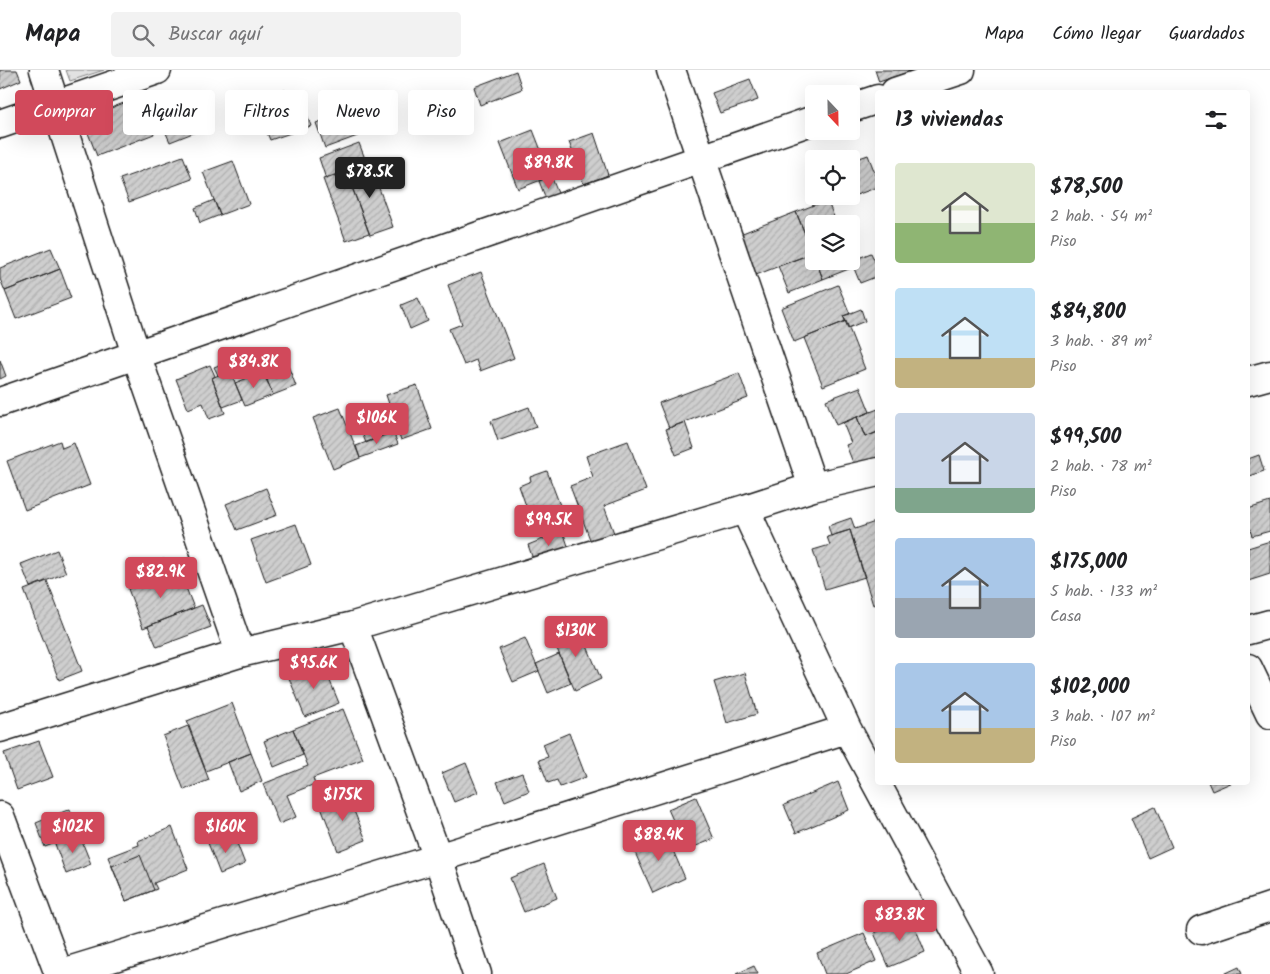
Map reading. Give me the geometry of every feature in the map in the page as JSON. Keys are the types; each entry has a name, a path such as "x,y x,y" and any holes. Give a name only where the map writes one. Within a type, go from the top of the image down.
{"street":[{"path":"44,70 50,90"},
{"path":"97,90 157,70"},
{"path":"671,70 813,487"},
{"path":"901,90 961,70"},
{"path":"860,105 875,100"},
{"path":"0,124 15,119"},
{"path":"0,402 805,123"},
{"path":"65,135 136,354 240,653"},
{"path":"1250,380 1270,375"},
{"path":"0,728 240,653 353,626 813,487 875,473"},
{"path":"745,509 875,768"},
{"path":"1250,629 1270,624"},
{"path":"353,626 438,858 477,974"},
{"path":"1250,672 1270,714"},
{"path":"0,816 59,974 438,858 861,740"},
{"path":"884,785 979,974"},
{"path":"1201,930 1270,907"}],"green space":[{"path":"66,70 104,70 70,81"}],"building":[{"path":"0,70 17,70 21,80 0,89"},
{"path":"875,70 910,70 911,71 879,82"},
{"path":"516,71 522,89 480,105 474,87"},
{"path":"750,79 758,100 720,113 712,93"},
{"path":"123,103 123,135 151,135 97,156 89,135 113,135 113,107"},
{"path":"533,130 551,176 518,189 500,143"},
{"path":"594,133 608,175 584,184 569,142"},
{"path":"167,135 188,135 170,142"},
{"path":"268,135 285,135 270,140"},
{"path":"320,135 360,135 325,148"},
{"path":"359,143 367,164 326,179 319,158"},
{"path":"868,155 875,173 875,188 860,194 860,158"},
{"path":"183,156 192,179 129,202 120,179"},
{"path":"233,161 249,204 220,215 203,172"},
{"path":"370,163 393,227 370,235 346,171"},
{"path":"346,171 369,233 346,241 323,179"},
{"path":"551,176 560,198 548,204 539,181"},
{"path":"214,200 220,215 200,223 195,208"},
{"path":"814,205 829,205 833,215 805,215 805,234 796,212"},
{"path":"796,212 805,234 805,256 756,275 740,234"},
{"path":"51,248 60,269 5,291 0,279 0,268"},
{"path":"871,253 875,262 875,277 860,283 855,270 860,270 860,257"},
{"path":"805,256 805,270 820,270 823,279 789,293 778,266"},
{"path":"60,269 71,298 16,319 5,291"},
{"path":"820,270 846,270 823,279"},
{"path":"481,272 514,358 480,371 476,360 464,365 449,329 462,324 448,285"},
{"path":"838,285 850,314 843,316 846,321 794,342 781,308"},
{"path":"418,298 428,321 410,329 401,305"},
{"path":"861,309 865,321 848,328 843,316"},
{"path":"846,321 865,369 823,386 804,338"},
{"path":"249,350 252,359 229,368 226,359"},
{"path":"0,360 6,376 0,379"},
{"path":"227,362 230,370 218,375 214,367"},
{"path":"287,363 296,386 273,395 264,372"},
{"path":"210,365 215,376 212,378 225,413 209,419 203,403 188,409 176,379"},
{"path":"230,370 242,400 223,407 212,378"},
{"path":"263,372 273,395 245,406 235,383"},
{"path":"739,373 748,398 669,428 659,403"},
{"path":"417,385 432,429 401,440 386,395"},
{"path":"860,387 870,412 836,425 826,400"},
{"path":"529,407 536,427 498,441 491,421"},
{"path":"340,408 360,458 333,469 313,418"},
{"path":"875,410 875,433 865,437 857,417"},
{"path":"857,417 865,437 875,433 875,463 856,470 846,445 851,443 843,423"},
{"path":"377,421 382,436 366,443 360,428"},
{"path":"685,422 694,448 676,455 666,429"},
{"path":"393,432 398,444 360,458 356,446"},
{"path":"60,441 62,448 74,443 90,485 25,510 7,461"},
{"path":"628,441 646,490 604,506 614,533 591,542 570,486 593,477 586,456"},
{"path":"1259,455 1264,471 1250,476 1250,458"},
{"path":"547,471 561,508 531,520 519,486 531,481 530,477"},
{"path":"266,488 277,515 237,530 226,504"},
{"path":"1270,502 1270,531 1252,536 1250,530 1250,508"},
{"path":"851,518 855,529 875,522 875,604 873,605 850,530 831,536 828,526"},
{"path":"296,524 311,565 266,582 251,540"},
{"path":"850,530 865,577 825,589 813,550 830,545 827,537"},
{"path":"563,531 569,549 534,562 528,545"},
{"path":"1270,541 1270,574 1250,580 1250,547"},
{"path":"57,550 66,573 30,587 21,564"},
{"path":"164,559 170,573 141,585 136,570"},
{"path":"179,570 194,608 143,628 128,589"},
{"path":"47,581 82,671 59,680 24,590"},
{"path":"202,605 211,627 157,647 148,626"},
{"path":"578,625 601,679 575,691 552,637"},
{"path":"525,638 539,671 513,682 499,649"},
{"path":"559,654 571,683 548,693 536,664"},
{"path":"323,664 339,703 305,717 289,678"},
{"path":"745,673 757,714 727,723 714,682"},
{"path":"232,703 251,753 206,771 187,721"},
{"path":"343,709 363,759 313,778 315,784 287,795 296,817 279,824 263,784 308,766 293,729"},
{"path":"188,726 209,780 184,790 163,736"},
{"path":"293,729 303,755 274,767 264,741"},
{"path":"569,733 586,777 560,787 557,780 548,783 539,760 548,757 543,744"},
{"path":"39,741 53,777 17,790 4,753"},
{"path":"251,753 262,781 239,791 228,762"},
{"path":"466,763 478,792 454,802 442,773"},
{"path":"522,773 529,791 505,801 497,782"},
{"path":"838,782 849,810 796,833 784,805"},
{"path":"1209,785 1226,785 1212,791"},
{"path":"347,794 366,840 338,851 320,804"},
{"path":"696,797 714,839 686,850 668,809"},
{"path":"1155,807 1172,847 1148,858 1131,818"},
{"path":"70,809 79,834 45,847 36,823"},
{"path":"172,827 188,869 154,883 157,889 126,901 108,857 139,845 138,841"},
{"path":"665,832 685,878 653,893 632,846"},
{"path":"233,833 245,864 220,874 208,843"},
{"path":"79,834 91,864 66,874 55,844"},
{"path":"140,855 154,890 126,901 112,866"},
{"path":"544,864 557,898 524,912 510,878"},
{"path":"911,917 925,952 889,967 874,933"},
{"path":"864,933 876,961 846,974 825,974 817,953"},
{"path":"754,966 758,974 736,974"},
{"path":"1239,967 1242,974 1224,974"}]}
